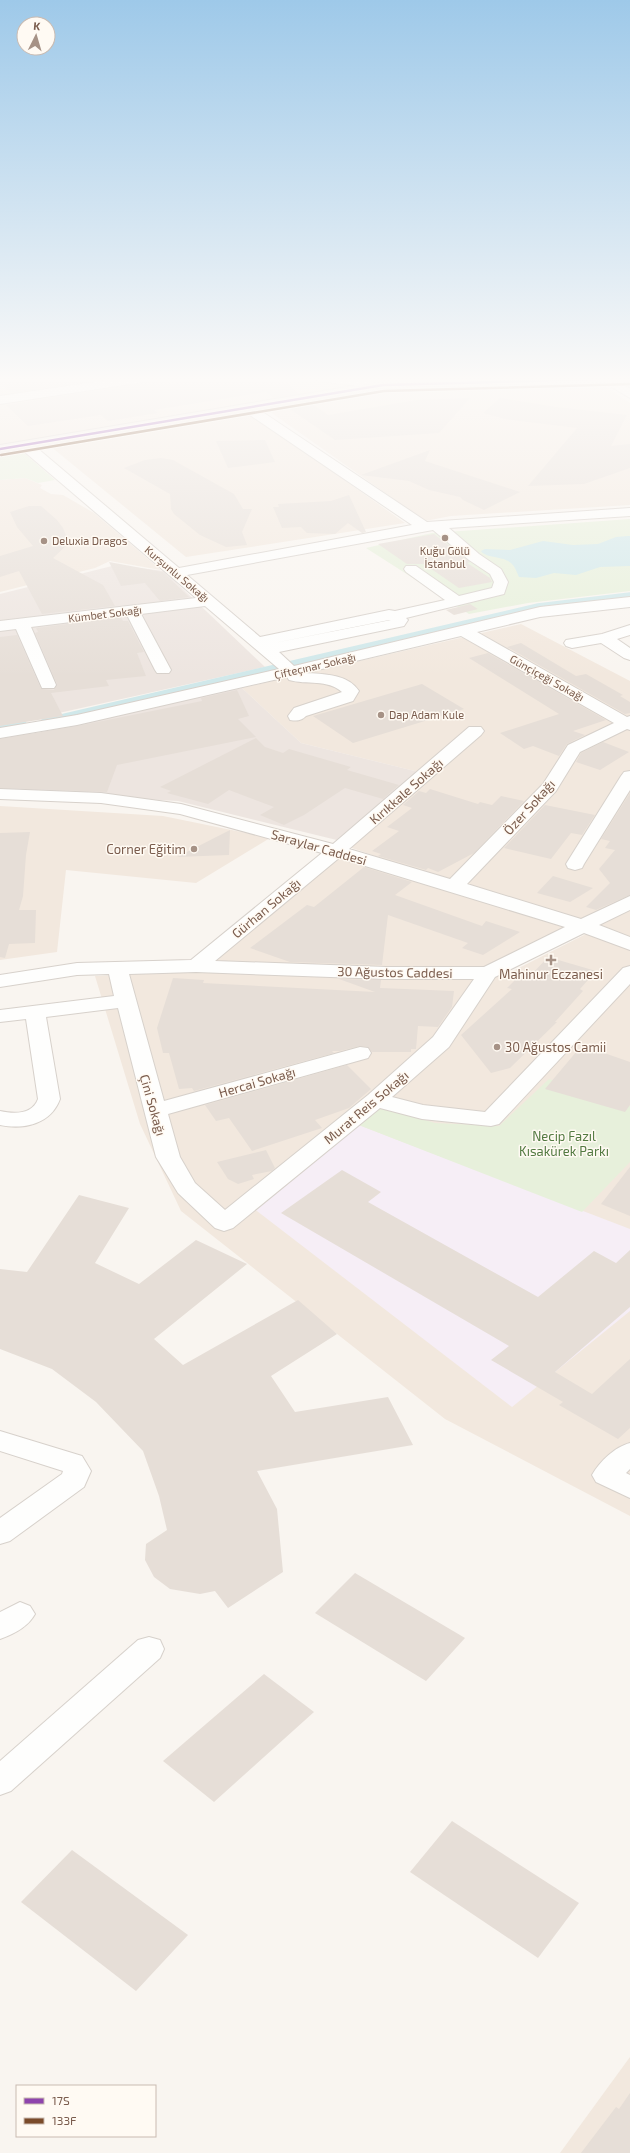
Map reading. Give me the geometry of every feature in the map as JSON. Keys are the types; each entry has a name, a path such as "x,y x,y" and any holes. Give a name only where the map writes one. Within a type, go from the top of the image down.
{"street":[{"name":"Kurşunlu Sokağı","path":"63,477 267,650 284,673"},
{"path":"267,650 389,615 395,616 499,591 501,582 496,572 430,526 355,477"},
{"path":"176,573 430,526 630,512"},
{"path":"411,569 458,602"},
{"name":"Kümbet Sokağı","path":"0,626 209,601"},
{"name":"Çifteçınar Sokağı","path":"0,733 77,720 284,673 540,612 628,604"},
{"path":"132,611 163,670"},
{"path":"22,624 48,685"},
{"path":"572,643 604,638 630,630"},
{"name":"Günçiçeği Sokağı","path":"464,631 629,723"},
{"path":"604,638 630,655"},
{"path":"264,693 420,656"},
{"path":"284,673 337,681 348,687 351,694 339,700 300,712 296,716"},
{"name":"Özer Sokağı","path":"454,887 550,787 574,749 629,723"},
{"name":"Kırıkkale Sokağı","path":"336,851 475,731"},
{"path":"576,864 630,776"},
{"name":"Saraylar Caddesi","path":"0,794 101,798 181,809 336,851 584,926 630,944"},
{"name":"Gürhan Sokağı","path":"196,966 336,851"},
{"name":"30 Ağustos Caddesi","path":"0,981 76,969 196,966 386,973 488,973 630,902"},
{"name":"30 Ağustos Caddesi","path":"0,967 64,958 111,957 196,966"},
{"name":"Çini Sokağı","path":"117,968 168,1157 186,1188 224,1223"},
{"path":"376,1100 422,1112 491,1119 630,972"},
{"name":"Murat Reis Sokağı","path":"224,1223 376,1100 440,1042 488,973"},
{"path":"0,1016 126,1001"},
{"path":"0,1118 23,1119 39,1114 48,1104 49,1099 44,1058 35,1011"},
{"name":"Hercai Sokağı","path":"155,1111 360,1053"},
{"path":"0,1441 72,1463 77,1471 74,1480 0,1533"},
{"path":"630,1453 606,1474 630,1488"},
{"path":"0,1781 149,1649"}],"shaded area":[{"path":"89,477 341,477 405,523 186,557"},
{"path":"363,477 630,477 630,505 451,516 425,521"},
{"path":"25,478 42,485 40,488 51,494 63,495 94,513 161,570 110,561 95,568 0,592 0,480"},
{"path":"116,565 164,571 265,667 32,719 0,722 0,594"},
{"path":"521,624 630,681 630,944 349,847 431,775 301,743 242,688"},
{"path":"242,688 301,743 431,775 353,844 178,801 0,791 0,737 37,733"},
{"path":"0,806 163,816 270,838 196,883 66,870 57,952 0,960"},
{"path":"339,856 569,928 482,967 412,969 215,961"},
{"path":"586,934 630,950 630,1516 445,1419 181,1211 140,1124 95,976 203,971 470,979 507,974"},
{"path":"351,1122 630,1229 630,1311 512,1407 240,1198"},
{"path":"630,2057 630,2153 560,2153"}],"green space":[{"path":"0,477 52,477 55,480 38,483 25,478 0,480"},
{"path":"630,519 630,591 528,603 469,614 366,548 432,533"},
{"name":"Necip Fazıl Kısakürek Parkı","path":"549,1079 630,1106 630,1162 582,1212 351,1122 374,1105 435,1123 499,1126"}],"water":[{"path":"630,536 630,566 600,567 576,575 554,573 536,578 519,577 514,566 510,562 501,558 487,555 481,551 485,549 510,550 543,541 573,545 598,544 616,537"}],"building":[{"path":"141,477 204,477 234,494 243,509 252,509 242,532 247,545 226,547 200,535 174,514 171,509 170,494"},
{"path":"381,477 475,477 520,492 484,510 463,500 460,497 429,490 409,481"},
{"path":"535,477 603,477 584,484 528,486"},
{"path":"349,495 366,532 362,533 348,523 335,534 307,533 301,527 282,528 273,507 279,507 278,504 331,501"},
{"path":"29,506 41,506 57,520 63,528 69,543 53,558 103,585 115,606 42,614 19,571 0,577 0,556 33,546 17,527 10,512"},
{"path":"434,534 470,562 467,563 490,578 492,582 459,588 424,564 407,564 378,544"},
{"path":"109,562 163,572 189,597 160,601 145,583 121,586"},
{"path":"470,604 478,609 454,615 446,610"},
{"path":"121,617 123,621 128,621 144,652 137,653 146,676 106,680 109,686 51,693 63,716 0,726 0,637 17,635 41,689 54,690 57,684 35,633 38,632 36,628"},
{"path":"521,643 576,676 586,674 623,695 620,696 630,702 630,713 625,714 507,647"},
{"path":"488,653 606,720 573,731 585,735 567,744 559,756 533,746 524,749 500,733 559,714 469,658"},
{"path":"422,684 464,709 353,743 313,716"},
{"path":"237,690 249,716 238,719 256,737 117,765 107,792 0,788 0,739 77,726 202,701 201,698"},
{"path":"256,738 265,747 283,753 289,749 351,767 347,770 399,785 383,799 345,788 304,815 284,825 260,815 274,807 229,790 208,804 167,793 171,791 160,787"},
{"path":"603,742 629,752 600,770 576,762 581,753"},
{"path":"430,789 478,804 480,802 492,805 501,796 524,801 474,853 438,872 428,868 426,870 378,856 381,854 372,851 399,831 387,827 412,808 403,805 419,791 426,793"},
{"path":"630,793 630,895 596,910 586,907 610,883 599,869 615,850 605,848 610,841 601,839"},
{"path":"545,805 595,815 582,835 571,833 551,859 504,848"},
{"path":"230,830 229,855 177,857"},
{"path":"30,832 26,855 23,896 19,910 36,910 35,943 9,944 5,958 0,957 0,833"},
{"path":"364,867 412,882 395,895 482,926 486,921 520,932 483,955 462,948 468,943 388,915 382,965 290,962 250,948 307,905 314,907"},
{"path":"553,876 593,888 570,902 537,893"},
{"path":"548,957 596,971 580,989 583,991 555,1022 557,1022 510,1068 491,1073 461,1035 512,989 507,988 523,972 532,974"},
{"path":"173,978 204,980 203,983 375,992 339,979 381,980 380,988 454,991 452,1007 438,1027 418,1026 416,1049 411,1049 411,1052 372,1052 368,1047 360,1046 340,1051 332,1051 334,1053 194,1091 192,1088 179,1089 169,1053 163,1053 157,1028"},
{"path":"587,1047 630,1062 630,1105 625,1112 545,1089 577,1051 582,1053"},
{"path":"347,1065 371,1089 349,1108 315,1120 322,1128 252,1151 229,1118 216,1121 205,1105"},
{"path":"266,1150 275,1168 272,1171 252,1175 254,1179 238,1184 228,1179 217,1162"},
{"path":"630,1167 630,1216 601,1204"},
{"path":"342,1170 381,1192 368,1202 538,1297 594,1251 616,1263 630,1250 630,1307 555,1372 592,1394 630,1359 630,1428 618,1439 559,1405 563,1402 491,1360 509,1346 281,1213"},
{"path":"79,1195 129,1208 95,1263 139,1284 196,1240 247,1264 154,1339 183,1365 298,1300 337,1334 271,1376 295,1412 388,1397 413,1445 257,1471 277,1509 283,1572 228,1608 215,1591 200,1594 170,1589 154,1577 145,1560 146,1544 167,1530 159,1496 143,1451 96,1402 52,1369 0,1349 0,1269 27,1272"},
{"path":"355,1573 465,1638 426,1681 315,1613"},
{"path":"264,1674 314,1712 214,1802 163,1761"},
{"path":"452,1821 579,1903 538,1958 410,1872"},
{"path":"72,1850 188,1935 136,1991 21,1902"},
{"path":"630,2093 630,2153 581,2153 616,2107 619,2109"}],"waterway":[{"path":"44,721 538,606 630,595"},
{"path":"0,727 24,724"}],"place":[{"name":"Kuğu Gölü İstanbul","path":"445,538"},
{"name":"Deluxia Dragos","path":"44,541"},
{"name":"Dap Adam Kule","path":"381,715"},
{"name":"Corner Eğitim","path":"194,849"},
{"name":"Mahinur Eczanesi","path":"551,960"},
{"name":"30 Ağustos Camii","path":"497,1047"}]}
